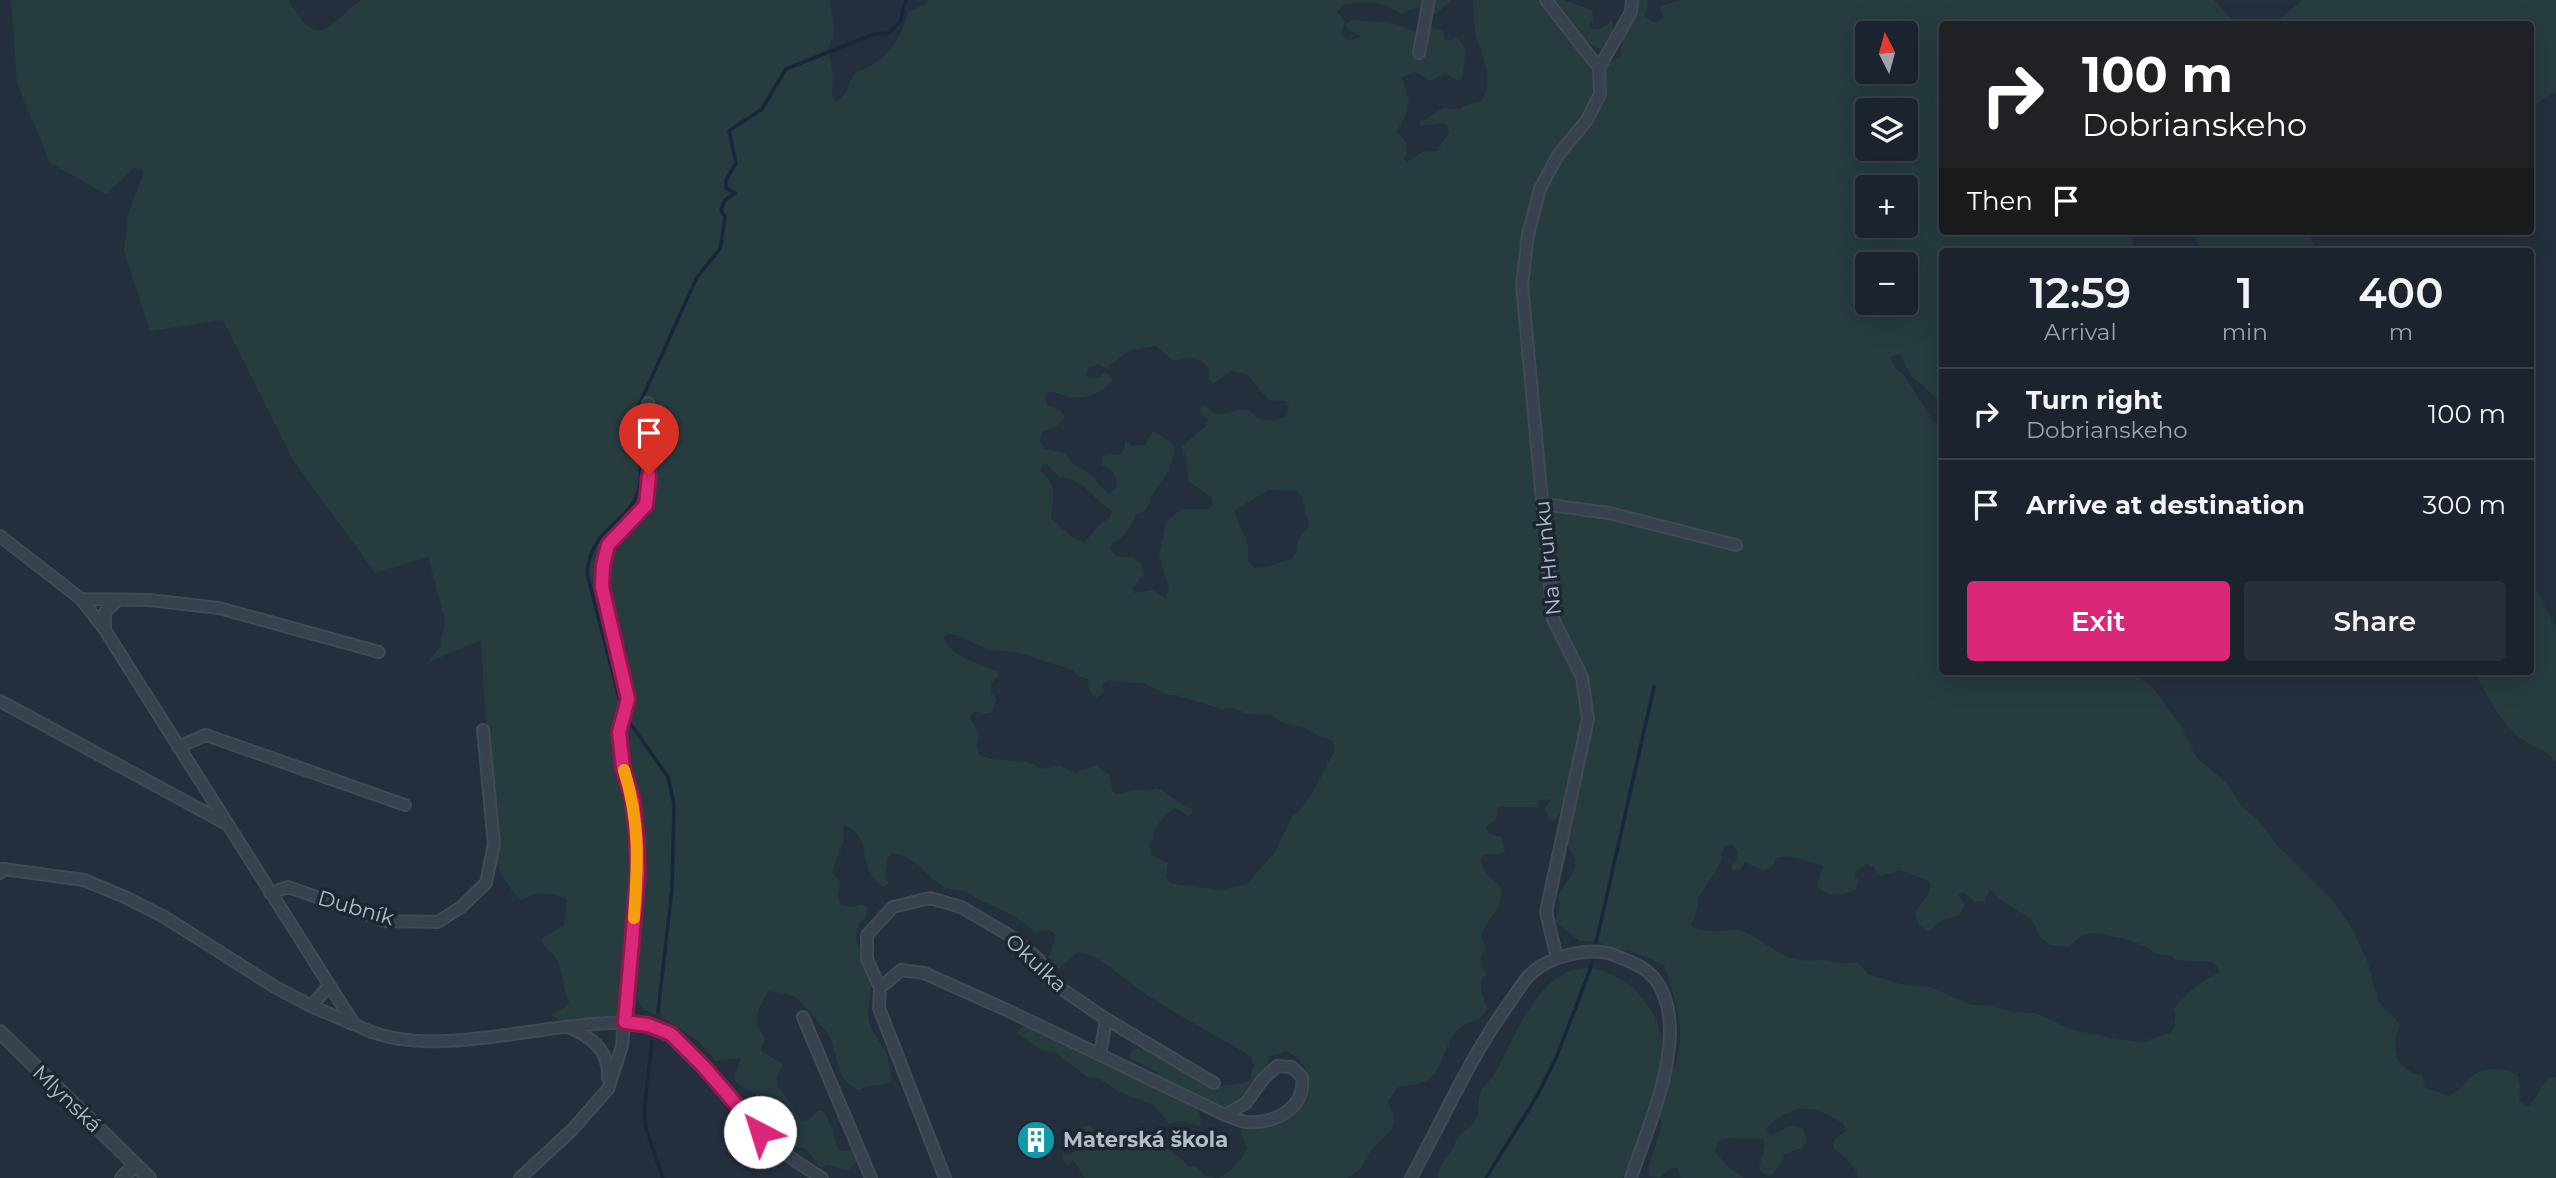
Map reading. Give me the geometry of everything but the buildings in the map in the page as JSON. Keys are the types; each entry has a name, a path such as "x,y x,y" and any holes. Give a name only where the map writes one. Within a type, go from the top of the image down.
{"street":[{"path":"1419,53 1429,0"},
{"path":"1546,0 1599,68 1631,12 1632,0"},
{"name":"Na Hrunku","path":"1557,958 1546,912 1588,719 1581,677 1553,619 1522,285 1528,235 1540,189 1558,155 1587,120 1601,93 1599,68"},
{"path":"520,1178 572,1130 608,1088 622,1046 638,874 637,839 633,801 623,768 620,722 628,699 602,587 603,565 608,545 646,505 649,475 644,434 648,403"},
{"path":"1542,504 1609,513 1735,545"},
{"name":"Dubník","path":"0,536 81,599 105,630 354,1024"},
{"path":"81,599 149,600 219,608 380,652"},
{"path":"105,630 105,612 118,600"},
{"name":"Dubník","path":"0,701 226,824"},
{"name":"Dubník","path":"270,893 288,887 385,921 438,922 461,907 486,883 494,844 483,730"},
{"path":"178,747 206,736 405,805"},
{"path":"1,869 85,880 127,898 166,918 275,987 370,1033 404,1041 447,1041 566,1025 625,1022 649,1025 667,1032 704,1067 760,1132 796,1162 822,1178"},
{"name":"Okulka","path":"945,1178 879,1009 880,988 867,958 867,934 893,907 930,898 961,907 1014,938 1039,960 1050,981 1106,1019 1214,1083"},
{"path":"1411,1178 1492,1026 1532,972 1557,958 1591,952 1609,953 1636,964 1654,978 1668,1006 1672,1033 1667,1065 1631,1178"},
{"path":"880,988 901,970 924,973 1225,1115 1246,1122 1272,1119 1293,1109 1304,1090 1302,1077 1292,1067 1277,1066 1263,1079 1246,1103 1225,1115"},
{"path":"312,1006 329,986"},
{"path":"803,1017 867,1175"},
{"path":"1100,1055 1106,1019"},
{"path":"566,1025 588,1035 603,1051 608,1071 608,1088"},
{"name":"Mlynská","path":"0,1032 149,1178"},
{"path":"122,1178 135,1165"}],"green space":[{"path":"11,0 289,0 307,26 323,30 360,0 830,0 834,32 828,50 833,74 832,95 836,102 846,92 854,73 875,63 890,50 901,32 908,11 924,5 928,0 1452,0 1434,15 1417,7 1401,14 1381,4 1367,3 1344,4 1337,12 1345,22 1341,34 1348,41 1361,37 1347,28 1347,23 1352,20 1389,23 1413,31 1433,27 1442,31 1446,40 1456,37 1465,50 1462,79 1459,81 1445,74 1430,81 1416,72 1401,78 1408,105 1397,131 1406,144 1404,159 1407,162 1422,152 1437,151 1449,132 1447,125 1443,123 1420,126 1420,118 1423,121 1443,108 1460,109 1481,101 1485,93 1486,70 1475,29 1473,0 1564,0 1591,10 1594,18 1589,25 1591,29 1602,28 1612,21 1613,30 1601,49 1570,31 1594,77 1600,76 1608,63 1620,57 1623,37 1635,17 1632,10 1638,0 1648,0 1644,15 1655,23 1664,18 1661,6 1681,0 2214,0 2233,21 1939,21 1939,235 2131,235 2134,248 1939,248 1939,400 1911,376 1901,356 1896,354 1891,357 1895,369 1903,374 1939,429 1939,675 2134,675 2152,687 2181,726 2197,758 2228,784 2242,807 2258,820 2276,844 2331,899 2352,928 2368,963 2378,1001 2400,1024 2395,1049 2405,1068 2422,1076 2425,1087 2449,1096 2481,1071 2506,1071 2518,1076 2519,1101 2527,1107 2550,1077 2556,1077 2556,1178 1858,1178 1852,1165 1833,1148 1835,1140 1846,1131 1843,1123 1820,1111 1806,1108 1787,1113 1767,1129 1769,1136 1793,1125 1803,1129 1807,1140 1802,1148 1785,1154 1778,1168 1770,1176 1759,1168 1765,1145 1763,1139 1728,1138 1718,1142 1715,1151 1725,1164 1744,1178 1681,1178 1677,1168 1672,1168 1659,1178 1649,1175 1649,1165 1662,1124 1658,1113 1622,1178 1438,1178 1441,1166 1458,1138 1476,1118 1481,1091 1495,1073 1536,999 1550,984 1566,973 1583,968 1603,971 1631,986 1647,1004 1657,1023 1662,1043 1662,1067 1668,1070 1675,1067 1680,1028 1664,965 1629,950 1616,950 1596,941 1580,941 1555,922 1560,905 1558,895 1573,873 1576,859 1564,841 1572,827 1573,819 1565,812 1559,814 1554,821 1549,820 1545,809 1551,799 1539,800 1538,809 1502,807 1498,809 1496,819 1486,827 1489,834 1501,837 1505,852 1484,854 1480,861 1500,887 1502,895 1481,936 1486,946 1481,956 1481,966 1487,973 1482,978 1481,990 1487,1010 1478,1020 1466,1024 1451,1038 1433,1075 1426,1081 1398,1087 1388,1101 1394,1120 1392,1129 1372,1149 1360,1170 1347,1178 1219,1178 1236,1165 1245,1152 1247,1148 1241,1133 1246,1127 1251,1123 1288,1114 1303,1104 1310,1087 1309,1078 1301,1062 1285,1051 1269,1057 1264,1074 1238,1113 1200,1105 1197,1109 1202,1120 1199,1126 1182,1121 1169,1123 1154,1105 1120,1092 1101,1080 1087,1077 1055,1052 1042,1051 1017,1033 1024,1025 1033,1027 1061,1045 1112,1062 1138,1081 1155,1085 1162,1082 1156,1072 1130,1058 1131,1052 1138,1048 1152,1050 1158,1057 1169,1059 1205,1083 1219,1087 1250,1081 1254,1065 1252,1057 1147,995 1098,959 1078,952 1056,968 1048,960 1057,936 1050,930 1034,932 1015,917 971,894 945,888 908,858 893,853 888,857 885,877 889,884 882,887 871,874 858,835 845,825 843,843 832,872 840,882 838,896 841,905 853,907 862,904 868,909 859,924 856,939 871,984 868,1013 870,1027 887,1054 892,1081 859,1090 846,1081 831,1039 809,1010 795,997 768,991 756,1020 765,1037 761,1051 783,1064 777,1084 802,1121 808,1120 819,1111 824,1112 839,1150 859,1155 848,1171 828,1165 820,1167 806,1149 786,1145 770,1131 769,1125 775,1112 771,1106 762,1097 734,1080 741,1058 716,1061 697,1040 660,1016 644,1010 634,996 627,997 624,1008 618,1015 600,1022 567,1024 551,1015 567,1006 569,1001 558,962 541,939 564,925 567,900 544,894 521,900 509,887 494,861 481,640 427,663 440,647 445,620 428,557 375,573 293,460 223,320 150,331 124,250 128,216 144,171 134,168 106,194 50,163 17,83","holes":["1156,346 1174,361 1189,358 1201,361 1209,368 1208,378 1213,384 1231,371 1247,374 1267,398 1285,401 1289,407 1287,416 1270,420 1260,419 1246,410 1220,414 1206,405 1200,407 1201,414 1208,420 1206,426 1181,447 1187,459 1188,481 1212,498 1213,504 1208,509 1181,509 1166,522 1159,557 1169,586 1166,599 1152,590 1134,593 1133,588 1144,574 1141,564 1134,557 1117,556 1110,550 1112,543 1127,532 1136,515 1146,509 1165,477 1175,451 1171,442 1153,431 1145,445 1131,446 1125,439 1125,448 1120,454 1102,456 1102,465 1113,473 1117,482 1110,494 1065,453 1045,449 1039,440 1043,432 1057,426 1065,418 1061,411 1048,406 1045,397 1047,392 1077,397 1095,394 1105,388 1113,378 1105,372 1098,377 1088,378 1088,368 1099,364 1106,368 1130,350","1047,464 1059,477 1076,481 1112,511 1110,518 1100,524 1084,543 1072,537 1051,519 1052,487 1040,471 1042,465","1268,490 1297,491 1302,498 1309,526 1299,538 1291,559 1255,568 1248,562 1248,544 1234,511","948,634 957,635 989,650 1019,653 1073,670 1076,675 1089,680 1089,690 1096,698 1104,692 1102,685 1108,680 1145,684 1167,695 1176,695 1221,709 1233,708 1248,714 1270,715 1286,724 1303,727 1333,741 1334,752 1312,794 1293,816 1275,852 1247,884 1219,890 1170,883 1166,877 1168,863 1153,856 1149,845 1166,815 1176,808 1189,816 1193,812 1191,808 1156,788 1116,794 1112,790 1110,775 1096,765 1075,773 1060,766 1042,769 1028,762 991,759 979,755 976,745 979,734 970,718 975,711 983,714 992,712 996,699 990,689 992,682 998,677 997,672 959,655 952,650 944,637","1733,845 1738,852 1736,861 1732,864 1732,870 1735,871 1741,869 1745,862 1763,871 1772,867 1776,858 1789,856 1824,866 1817,884 1824,892 1834,895 1856,889 1858,879 1854,874 1866,863 1882,876 1899,870 1927,880 1930,891 1915,912 1920,926 1929,932 1941,921 1961,913 1965,905 1959,893 1965,893 1975,902 1984,901 1989,891 1992,891 1998,898 2032,920 2040,937 2051,945 2069,947 2084,935 2107,935 2134,942 2159,955 2171,956 2176,960 2212,962 2220,972 2194,988 2181,1000 2174,1010 2174,1027 2170,1033 2142,1042 2071,1029 2035,1013 2012,1012 1990,1005 1972,1005 1930,987 1900,984 1868,974 1858,962 1801,961 1739,930 1706,931 1691,926 1698,907 1698,898 1720,864 1724,846"]},
{"path":"2303,0 2556,0 2556,92 2534,105 2534,21 2277,21"},
{"path":"2194,235 2308,235 2317,248 2199,248"},
{"path":"2534,586 2556,627 2556,762 2515,734 2495,709 2476,675 2534,675"},
{"path":"1089,1125 1110,1144 1134,1150 1142,1138 1148,1135 1182,1159 1187,1166 1198,1168 1205,1176 1217,1178 1085,1178 1073,1160 1067,1165 1062,1158 1075,1151 1076,1135"}],"waterway":[{"path":"622,709 587,573 596,545 635,500 640,479 635,431 636,412 697,277 720,249 725,217 721,210 725,200 735,193 726,188 726,180 736,163 729,131 762,109 786,69 874,34 889,33 900,22 906,0"},
{"path":"1486,1178 1537,1096 1556,1058 1590,970 1654,687"},
{"path":"625,716 668,777 674,804 672,889 658,1012"},
{"path":"652,1042 644,1112 646,1129 663,1178"}],"slow traffic":[{"path":"624,770 633,801 637,839 638,874 634,918"}],"place":[{"name":"Materská škola","path":"1036,1140"}],"route":[{"path":"649,475 646,505 608,545 603,565 602,587 628,699 619,732 623,768 633,801 637,839 638,874 625,1022 648,1025 671,1034 704,1067 760,1132"}]}
